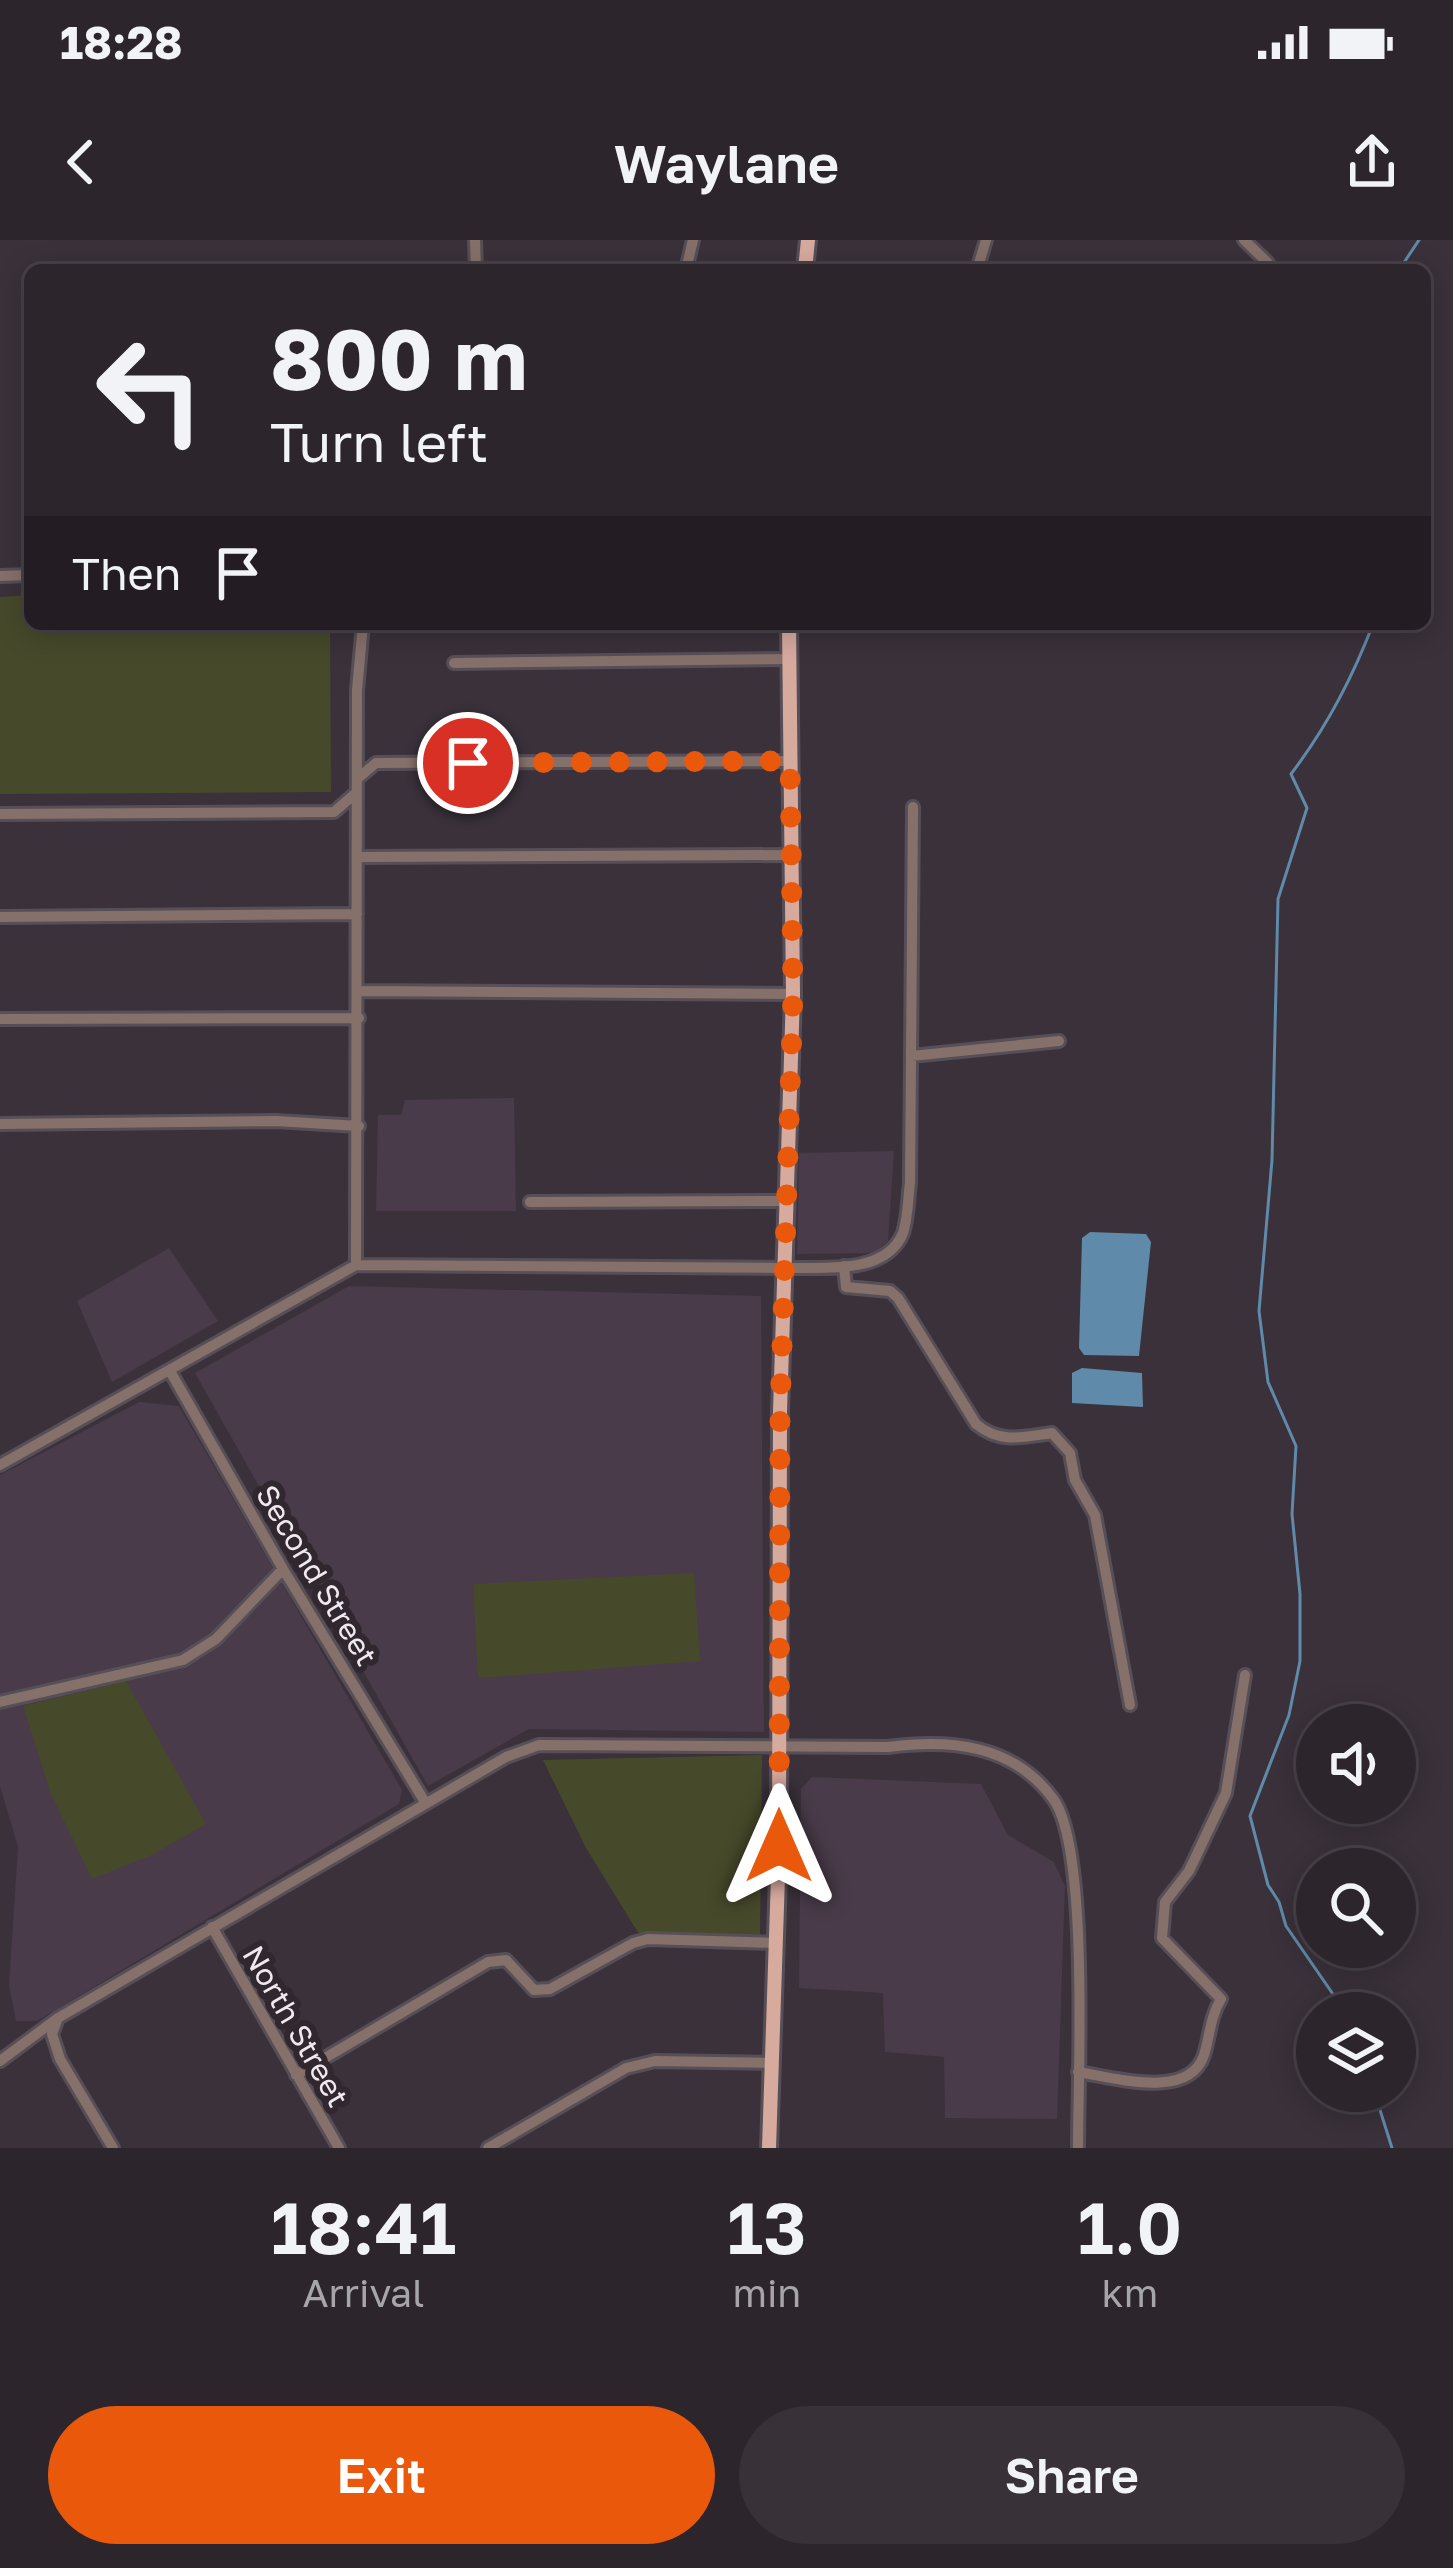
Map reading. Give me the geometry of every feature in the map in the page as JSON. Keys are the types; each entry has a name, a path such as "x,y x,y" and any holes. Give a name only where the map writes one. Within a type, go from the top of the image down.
{"main road":[{"path":"769,2148 779,1747 780,1412 793,994 789,630"}],"street":[{"path":"1244,240 1268,263"},
{"path":"356,1265 357,749 363,630"},
{"path":"454,663 788,659"},
{"path":"357,749 376,763 790,761"},
{"path":"334,812 376,763"},
{"path":"0,1466 356,1265 787,1268 844,1267 883,1258 903,1234 910,1184 913,807"},
{"path":"0,814 334,812 346,817 357,831"},
{"path":"356,857 791,855"},
{"path":"0,917 356,914"},
{"path":"359,992 793,994"},
{"path":"0,1019 359,1018"},
{"path":"911,1055 1059,1041"},
{"path":"0,1124 276,1121 359,1126"},
{"path":"530,1202 788,1202"},
{"path":"844,1267 846,1287 890,1291 898,1298 976,1424 990,1435 1009,1439 1052,1433 1070,1453 1075,1480 1095,1515 1130,1705"},
{"name":"Second Street","path":"170,1371 425,1802"},
{"path":"0,1702 183,1660 216,1639 284,1569"},
{"path":"1078,2072 1149,2082 1177,2080 1203,2060 1212,2016 1221,1999 1162,1938 1160,1928 1165,1901 1189,1870 1226,1793 1245,1675"},
{"path":"0,2061 58,2018 425,1802 506,1757 539,1745 971,1745 1006,1758 1056,1802 1076,1886 1078,2148"},
{"name":"North Street","path":"212,1928 339,2148"},
{"path":"296,2075 488,1962 506,1960 534,1990 550,1989 648,1939 776,1943"},
{"path":"58,2018 52,2034 60,2059 113,2148"},
{"path":"488,2148 626,2068 656,2061 773,2062"}],"shaded area":[{"path":"514,1098 516,1211 376,1211 378,1115 401,1115 405,1100"},
{"path":"894,1151 888,1241 875,1253 797,1254 799,1153"},
{"path":"169,1248 218,1321 112,1382 77,1301"},
{"path":"349,1286 761,1296 764,1732 529,1729 428,1786 195,1373"},
{"path":"139,1402 179,1406 402,1790 399,1804 37,2021 16,2021 9,1985 18,1847 0,1786 0,1475"},
{"path":"812,1777 981,1784 1008,1835 1054,1862 1065,1886 1057,2119 945,2118 944,2057 885,2052 883,1993 799,1988 801,1789"}],"green space":[{"path":"24,595 24,630 330,630 331,792 0,794 0,597"},
{"path":"694,1573 700,1661 478,1678 473,1584"},
{"path":"126,1681 206,1824 152,1855 92,1879 51,1794 23,1706"},
{"path":"762,1755 760,1937 639,1934 586,1848 543,1760"}],"water":[{"path":"1090,1232 1146,1234 1151,1242 1139,1356 1084,1355 1079,1348 1082,1238"},
{"path":"1082,1368 1142,1373 1143,1407 1072,1403 1072,1373"}],"waterway":[{"path":"1403,264 1419,240"},
{"path":"1332,1992 1286,1926 1268,1885 1250,1816 1289,1715 1300,1661 1300,1594 1292,1514 1296,1446 1268,1382 1259,1311 1272,1160 1278,899 1307,808 1291,774 1338,702 1370,630"},
{"path":"1381,2112 1392,2148"}],"route":[{"path":"468,763 790,761 793,994 780,1412 779,1846"}]}
